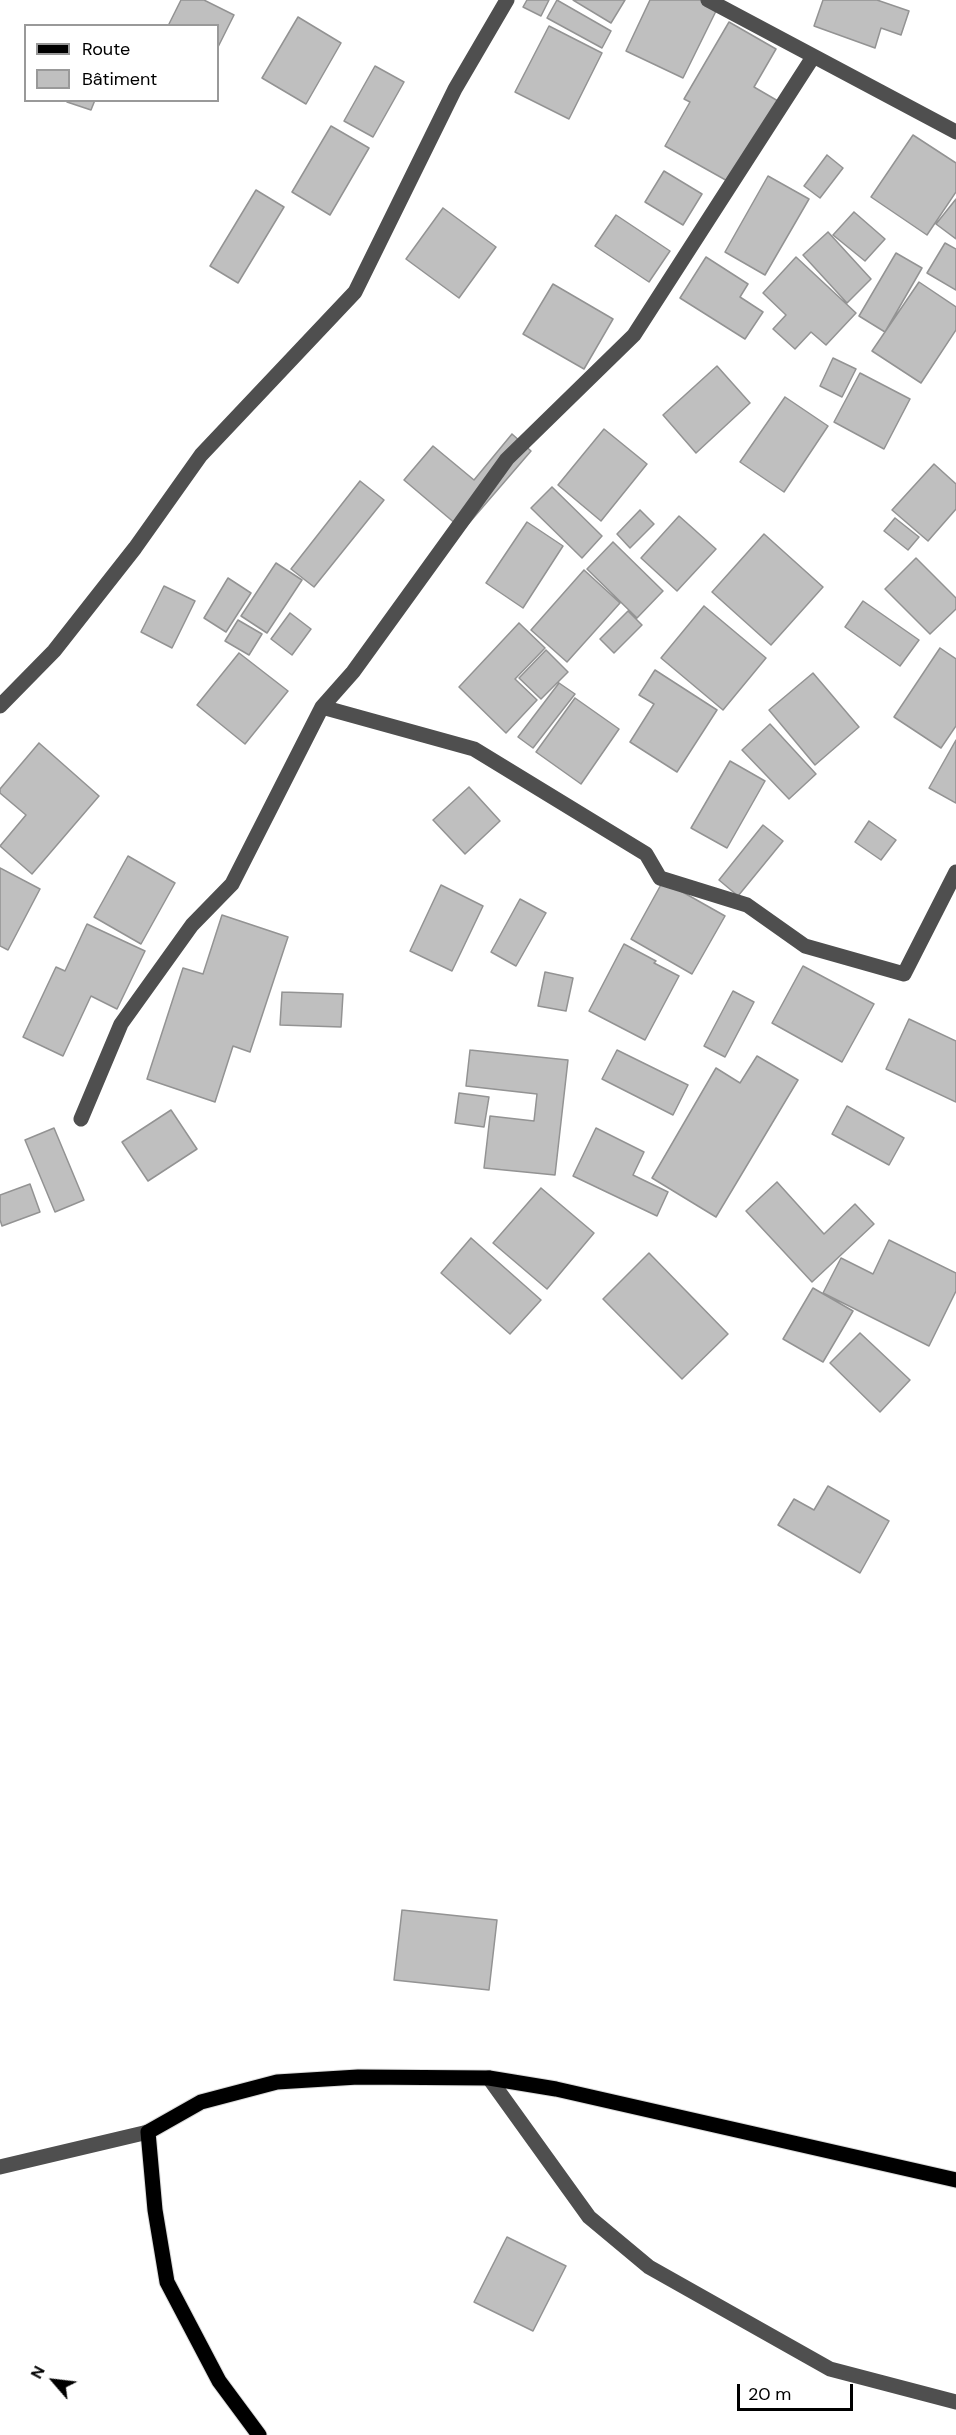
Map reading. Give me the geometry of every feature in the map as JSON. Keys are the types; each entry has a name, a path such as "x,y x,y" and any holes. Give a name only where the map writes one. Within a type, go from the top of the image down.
{"main road":[{"path":"259,2435 219,2381 166,2282 155,2210 148,2132 201,2102 277,2082 358,2077 489,2078 556,2089 956,2180"}],"street":[{"path":"0,706 54,651 135,548 201,455 355,292 455,89 507,0"},
{"path":"708,0 956,132"},
{"path":"81,1119 121,1024 192,925 232,884 322,707 353,672 507,459 634,335 813,57"},
{"path":"322,707 474,749 646,854 660,878 747,905 805,946 904,974 956,872"},
{"path":"489,2078 589,2217 649,2267 830,2369 956,2402"},
{"path":"0,2167 148,2132"}],"building":[{"path":"181,0 204,0 234,15 219,45 219,24 169,24"},
{"path":"527,0 549,0 541,16 523,7"},
{"path":"557,0 611,31 602,48 547,18"},
{"path":"573,0 625,0 611,23"},
{"path":"650,0 703,0 718,7 683,78 626,51"},
{"path":"823,0 877,0 909,11 901,35 881,28 875,48 814,26"},
{"path":"298,17 341,43 306,104 262,78"},
{"path":"729,22 776,49 754,87 778,101 731,183 665,146 690,102 684,99"},
{"path":"549,26 602,53 569,119 515,92"},
{"path":"375,66 404,82 373,137 344,121"},
{"path":"67,102 94,102 91,110"},
{"path":"331,126 369,148 330,215 292,192"},
{"path":"913,135 956,163 956,192 927,235 871,197"},
{"path":"827,155 843,168 820,198 804,186"},
{"path":"664,171 702,194 683,225 645,202"},
{"path":"768,176 809,199 765,275 725,252"},
{"path":"256,190 284,207 238,283 210,266"},
{"path":"956,199 956,239 936,224"},
{"path":"443,208 496,247 459,298 406,259"},
{"path":"854,212 885,239 865,261 833,235"},
{"path":"616,215 670,251 649,282 595,246"},
{"path":"828,232 871,279 847,303 803,255"},
{"path":"945,243 956,249 956,290 927,273"},
{"path":"896,253 922,268 885,332 859,316"},
{"path":"706,257 748,284 740,297 763,312 745,339 680,298"},
{"path":"796,257 856,313 826,345 811,332 795,349 773,329 786,315 763,293"},
{"path":"919,282 956,307 956,330 921,383 872,351"},
{"path":"553,284 613,319 584,369 523,334"},
{"path":"833,358 856,369 842,397 820,386"},
{"path":"717,366 750,403 696,453 663,415"},
{"path":"860,373 910,399 884,449 834,422"},
{"path":"785,397 828,426 784,492 740,462"},
{"path":"604,429 647,464 601,521 558,485"},
{"path":"512,434 531,451 463,530 404,480 433,446 474,480"},
{"path":"934,464 956,484 956,509 928,541 892,510"},
{"path":"360,481 384,500 314,587 291,569"},
{"path":"552,487 602,536 582,558 531,508"},
{"path":"640,510 654,524 630,548 617,534"},
{"path":"679,516 716,549 677,591 641,558"},
{"path":"895,518 919,537 908,550 884,531"},
{"path":"527,522 563,546 523,608 486,583"},
{"path":"764,534 823,587 771,645 712,592"},
{"path":"613,542 663,591 637,618 587,569"},
{"path":"916,558 956,598 956,609 930,634 885,589"},
{"path":"276,563 302,580 267,633 241,616"},
{"path":"584,570 620,603 567,662 531,630"},
{"path":"228,578 251,593 226,632 204,618"},
{"path":"164,586 195,601 172,648 141,632"},
{"path":"863,601 919,640 900,666 845,627"},
{"path":"704,606 766,658 723,710 661,658"},
{"path":"628,611 642,625 614,653 600,639"},
{"path":"290,613 311,629 292,655 271,639"},
{"path":"238,620 262,634 249,655 225,641"},
{"path":"519,623 545,648 515,679 537,700 506,733 459,687"},
{"path":"940,648 956,659 956,726 941,748 894,717"},
{"path":"546,650 568,672 541,699 519,678"},
{"path":"239,653 288,691 245,744 197,705"},
{"path":"655,670 717,710 677,772 630,742 654,704 639,695"},
{"path":"813,673 859,727 815,765 769,710"},
{"path":"559,683 575,694 533,748 518,737"},
{"path":"575,698 619,729 581,784 536,752"},
{"path":"770,724 816,774 789,799 742,750"},
{"path":"956,740 956,803 929,788"},
{"path":"39,743 99,796 32,874 0,846 26,815 0,793 0,789"},
{"path":"730,761 765,781 727,848 691,828"},
{"path":"469,787 500,821 465,854 433,820"},
{"path":"869,821 896,840 881,860 855,842"},
{"path":"763,825 783,841 738,896 719,880"},
{"path":"128,856 175,883 141,944 94,917"},
{"path":"0,868 40,889 8,950 0,946"},
{"path":"663,881 725,916 692,974 631,939"},
{"path":"441,885 483,906 452,971 410,951"},
{"path":"520,899 546,913 516,966 491,952"},
{"path":"222,915 288,937 250,1052 233,1046 215,1102 147,1079 183,968 203,974"},
{"path":"87,924 145,951 117,1009 91,996 63,1056 23,1037 56,967 65,971"},
{"path":"624,944 679,976 645,1040 589,1011"},
{"path":"803,966 874,1004 842,1062 772,1023"},
{"path":"545,972 573,978 566,1011 538,1006"},
{"path":"733,991 754,1002 725,1057 704,1046"},
{"path":"282,992 343,994 341,1027 280,1025"},
{"path":"909,1019 956,1041 956,1102 886,1069"},
{"path":"470,1050 568,1060 555,1175 484,1168 490,1116 534,1121 537,1094 466,1086"},
{"path":"617,1050 688,1085 673,1115 602,1079"},
{"path":"757,1056 798,1080 716,1217 652,1178 716,1068 740,1083"},
{"path":"459,1093 489,1097 484,1127 455,1123"},
{"path":"847,1106 904,1138 889,1165 832,1134"},
{"path":"171,1110 197,1149 148,1181 122,1142"},
{"path":"54,1128 84,1200 55,1212 25,1140"},
{"path":"596,1128 644,1152 633,1175 668,1192 657,1216 573,1176"},
{"path":"777,1182 824,1234 855,1204 874,1224 812,1282 746,1211"},
{"path":"30,1184 40,1212 2,1226 0,1195"},
{"path":"541,1188 594,1233 547,1289 493,1243"},
{"path":"471,1238 541,1300 510,1334 441,1273"},
{"path":"889,1240 956,1273 956,1291 929,1346 823,1293 841,1258 873,1274"},
{"path":"649,1253 728,1334 682,1379 603,1299"},
{"path":"813,1288 853,1311 823,1362 783,1339"},
{"path":"860,1333 910,1380 880,1412 830,1363"},
{"path":"828,1486 889,1521 860,1573 778,1525 794,1499 814,1510"},
{"path":"402,1910 497,1920 489,1990 394,1980"},
{"path":"507,2237 566,2266 533,2331 474,2302"}]}
